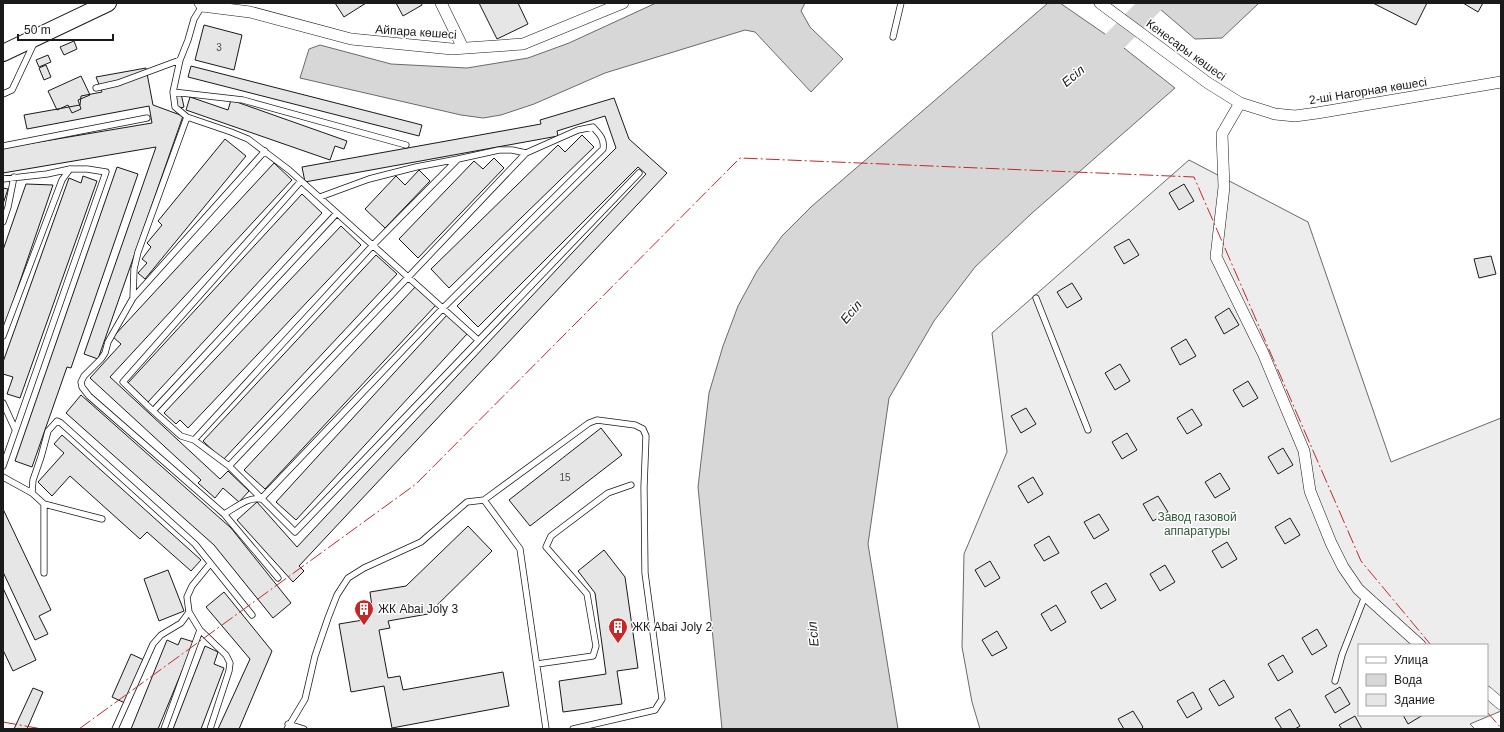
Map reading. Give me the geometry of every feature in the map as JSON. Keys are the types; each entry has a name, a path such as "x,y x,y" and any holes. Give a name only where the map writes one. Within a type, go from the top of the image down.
{"street":[{"path":"3,53 108,3"},
{"path":"440,3 463,48"},
{"name":"Айпара көшесі","path":"201,5 250,12 351,39 452,49 523,44 606,6 623,3"},
{"name":"Кенесары көшесі","path":"1100,3 1208,83 1240,103"},
{"name":"2-ші Нагорная көшесі","path":"1240,103 1275,114 1295,116 1501,82"},
{"path":"1240,103 1222,134 1224,187 1216,257 1263,354 1304,451 1310,491 1331,543 1343,567 1358,590 1419,644"},
{"path":"1488,693 1501,704"}],"lane":[{"path":"894,37 901,3"},
{"path":"201,5 194,19 180,60 173,92 174,107 187,117 248,139 265,152 320,197 478,340"},
{"path":"3,94 12,90 37,37"},
{"path":"96,88 118,83 180,60"},
{"path":"173,92 243,100 406,144"},
{"path":"133,298 134,269 138,252 187,117"},
{"path":"3,146 147,118"},
{"path":"229,466 526,153 578,130 592,127 602,138 604,144 603,149 443,308 261,499"},
{"path":"320,197 369,179 416,167 499,150 512,150 526,153"},
{"path":"265,152 133,298 108,342 101,359 84,376 81,382 82,387 89,396 224,514 278,578"},
{"path":"194,440 373,245 458,159"},
{"path":"3,336 62,180 70,169"},
{"path":"3,179 47,174 70,169 87,169 106,172 3,466"},
{"path":"301,181 123,382 182,436 194,440 229,466 295,532 639,173"},
{"path":"3,222 8,207 14,177"},
{"path":"153,411 337,213"},
{"path":"1036,298 1088,430"},
{"path":"3,403 15,429"},
{"path":"304,729 287,727 305,698 315,656 328,618 337,595 348,578 364,568 421,542 467,502 484,500 589,423 597,420 635,424 643,429 646,436 644,487 645,573 662,699 655,710 573,729"},
{"path":"32,493 33,480 48,431 57,421 195,544 252,615"},
{"path":"3,477 32,493 44,504 102,519"},
{"path":"537,664 593,656 596,646 587,594 546,547 551,536 608,493 631,485"},
{"path":"224,514 240,506 247,500 253,498 261,499"},
{"path":"484,500 520,548 546,729"},
{"path":"44,504 44,573"},
{"path":"210,564 192,586 187,597 189,612 200,630 226,655 230,663 229,672 210,729"},
{"path":"1335,682 1342,655 1365,596"},
{"path":"115,729 153,644 161,635 181,623 189,612"},
{"path":"164,729 200,630"}],"shaded area":[{"name":"Завод газовой аппаратуры","path":"1189,160 1308,222 1391,462 1501,418 1501,711 1470,724 1475,729 980,729 972,702 962,647 964,554 1007,452 992,333"}],"water":[{"path":"656,3 805,3 801,11 810,27 843,59 811,92 755,32 745,30 605,73 534,104 501,115 483,118 461,115 300,78 309,49 320,45 391,64 467,68 528,58 569,43"},
{"path":"1048,3 1060,3 1115,41 1175,88 1031,214 975,267 934,321 889,398 868,544 898,729 722,729 698,487 709,393 723,346 738,306 757,271 782,236 812,206"},
{"path":"1153,3 1259,3 1222,38 1195,39"}],"building":[{"path":"335,3 366,3 344,17"},
{"path":"396,3 421,3 422,5 403,16"},
{"path":"479,3 518,3 528,24 497,39"},
{"path":"1373,3 1427,3 1416,25"},
{"path":"1463,3 1483,3 1478,12"},
{"path":"204,25 242,35 234,70 195,60"},
{"path":"74,41 77,49 64,55 60,47"},
{"path":"48,55 51,62 39,67 36,60"},
{"path":"46,65 51,77 44,80 39,68"},
{"path":"191,66 422,125 419,136 188,77"},
{"path":"146,68 153,105 183,116 98,359 84,354 156,147 3,173 3,148 152,123 149,106 27,129 24,115 80,105 81,96 102,92 96,77"},
{"path":"81,76 90,95 78,100 81,109 72,113 68,105 57,110 48,91"},
{"path":"181,93 184,107 177,109 176,95"},
{"path":"190,97 228,110 231,100 347,141 344,149 335,146 330,160 186,110"},
{"path":"614,98 629,139 667,173 299,566 304,571 293,582 237,520 257,502 297,547 646,174 638,167 478,327 457,306 616,148 605,116 557,131 558,136 305,182 302,167 541,124 540,120"},
{"path":"582,135 594,147 449,288 431,269 558,145 565,152"},
{"path":"225,139 246,156 145,279 138,273 147,263 142,259 151,247 147,243 162,225 158,221"},
{"path":"494,158 504,168 418,258 399,239 474,161 483,169"},
{"path":"274,163 292,180 110,377 220,479 228,471 249,491 239,502 223,488 215,498 198,483 201,480 90,378 121,344 113,337"},
{"path":"117,167 138,174 71,368 67,367 32,467 15,461"},
{"path":"419,170 430,181 385,228 365,209 396,176 405,185"},
{"path":"83,176 97,181 20,398 7,394 13,377 3,374 3,362 69,178 81,183"},
{"path":"26,184 53,185 3,331 3,250"},
{"path":"1184,184 1194,201 1179,210 1169,193"},
{"path":"3,188 8,189 3,204"},
{"path":"302,194 322,213 148,402 128,383"},
{"path":"341,226 361,245 188,428 180,420 176,424 164,413"},
{"path":"1129,239 1139,255 1124,264 1114,247"},
{"path":"376,255 397,274 223,460 203,441"},
{"path":"1491,256 1496,274 1479,278 1474,259"},
{"path":"1072,283 1082,299 1067,308 1057,292"},
{"path":"416,286 436,305 265,489 244,470"},
{"path":"1229,308 1239,325 1224,334 1215,317"},
{"path":"447,315 467,334 296,520 276,502"},
{"path":"1186,339 1196,356 1180,365 1171,348"},
{"path":"1120,364 1130,381 1115,390 1105,373"},
{"path":"1248,381 1258,398 1243,407 1233,390"},
{"path":"81,395 231,528 291,603 273,618 214,545 66,413"},
{"path":"1026,408 1036,424 1021,433 1011,416"},
{"path":"1192,409 1202,425 1187,434 1177,418"},
{"path":"601,428 622,455 530,526 509,500"},
{"path":"1127,433 1137,450 1122,459 1112,442"},
{"path":"62,435 201,560 191,571 147,532 140,539 70,476 52,496 38,482 64,453 54,444"},
{"path":"1283,448 1293,465 1278,474 1268,457"},
{"path":"1220,473 1230,489 1215,498 1205,482"},
{"path":"1033,477 1043,494 1028,503 1018,486"},
{"path":"1158,496 1168,512 1153,521 1143,504"},
{"path":"3,509 51,610 39,616 48,634 35,640 3,572"},
{"path":"1099,514 1109,530 1094,539 1084,522"},
{"path":"1290,518 1300,535 1285,544 1275,527"},
{"name":"ЖК Abai Joly 3","path":"468,526 492,551 428,614 388,621 390,628 379,630 388,678 400,676 403,690 503,672 509,706 392,728 384,686 351,692 339,624 363,620 361,610 372,607 370,592 406,586"},
{"path":"1049,536 1059,553 1044,561 1034,545"},
{"path":"1227,542 1237,559 1222,568 1212,551"},
{"name":"ЖК Abai Joly 2","path":"604,550 625,577 638,668 617,671 622,704 563,712 559,681 606,674 595,593 578,571"},
{"path":"990,561 1000,578 985,587 975,570"},
{"path":"1165,565 1175,582 1160,591 1150,574"},
{"path":"168,570 184,611 159,621 144,579"},
{"path":"1106,583 1116,600 1101,609 1091,592"},
{"path":"3,588 36,660 13,671 3,650"},
{"path":"224,592 272,651 239,729 218,729 250,659 206,607"},
{"path":"1056,605 1066,622 1051,631 1041,614"},
{"path":"1317,629 1327,646 1312,655 1302,638"},
{"path":"997,631 1007,648 992,656 982,640"},
{"path":"181,638 194,642 158,729 131,729 167,640 178,645"},
{"path":"205,646 218,652 214,664 224,668 201,729 173,729"},
{"path":"131,654 144,660 125,703 112,697"},
{"path":"1283,655 1293,672 1278,681 1268,664"},
{"path":"1224,680 1234,697 1219,706 1209,689"},
{"path":"1340,687 1350,704 1335,713 1325,696"},
{"path":"33,688 43,692 27,729 14,729"},
{"path":"1193,692 1202,709 1187,718 1177,701"},
{"path":"1290,709 1300,726 1295,729 1282,729 1275,718"},
{"path":"1133,711 1143,727 1141,729 1124,729 1118,719"},
{"path":"1355,716 1362,729 1342,729 1339,725"},
{"path":"1404,716 1421,716 1408,724"}],"waterway":[{"name":"Есіл","path":"1091,61 1115,41 1152,3"}],"power":[{"path":"79,729 416,484 740,158 1194,177 1361,561 1430,644"},
{"path":"1488,713 1501,728"},
{"path":"3,722 42,729"}],"place":[{"name":"ЖК Abai Joly 3","path":"364,626"},
{"name":"ЖК Abai Joly 2","path":"618,644"}]}
